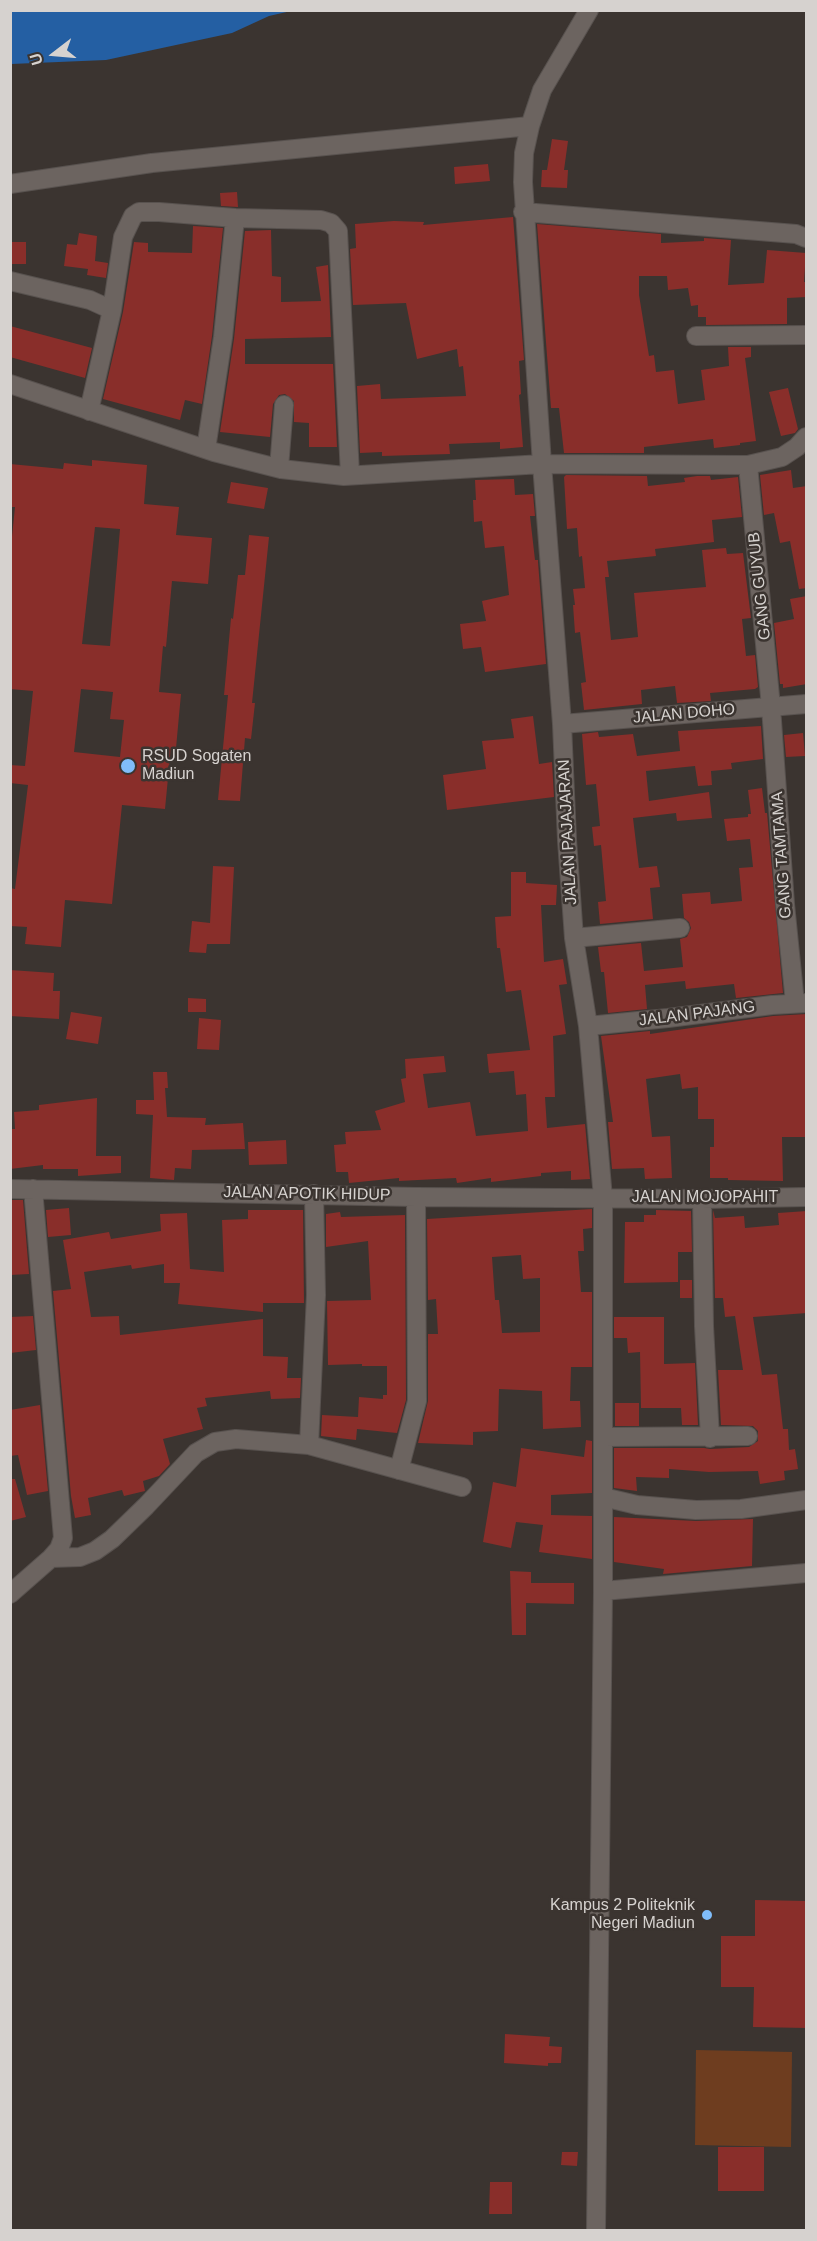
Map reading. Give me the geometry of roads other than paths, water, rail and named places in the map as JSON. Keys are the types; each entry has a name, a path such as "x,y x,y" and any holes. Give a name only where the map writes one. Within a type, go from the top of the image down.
{"street":[{"name":"JALAN PAJAJARAN","path":"589,10 543,90 530,126 524,153 524,212 562,724 574,938 588,1026 603,1198 603,1592 596,2230"},
{"path":"10,184 152,163 530,126"},
{"path":"89,411 112,310 123,237 133,216 145,212 159,212 235,218 321,220 331,223 338,231 350,475"},
{"path":"524,212 796,234 807,238"},
{"path":"206,449 223,337 235,218"},
{"path":"10,281 90,300 112,310"},
{"path":"696,336 807,335"},
{"path":"10,384 206,449 279,468 311,473 350,475 542,464 748,465 782,457 807,437"},
{"path":"279,468 284,405"},
{"name":"GANG GUYUB","path":"748,465 771,707"},
{"name":"JALAN DOHO","path":"562,724 807,704"},
{"name":"GANG TAMTAMA","path":"771,707 785,904 801,1003"},
{"path":"574,938 680,928"},
{"name":"JALAN PAJANG","path":"588,1026 801,1003"},
{"path":"10,1594 51,1558 59,1548 63,1538 64,1524 33,1188"},
{"name":"JALAN APOTIK HIDUP","path":"10,1189 416,1197 603,1198"},
{"path":"309,1445 316,1295 314,1194"},
{"path":"399,1470 417,1401 416,1197"},
{"name":"JALAN MOJOPAHIT","path":"603,1198 807,1197"},
{"path":"702,1199 704,1326 710,1438"},
{"path":"603,1437 748,1436"},
{"path":"51,1558 80,1557 95,1551 129,1522 196,1453 215,1442 236,1439 309,1445 462,1487"},
{"path":"603,1497 637,1505 696,1510 741,1509 807,1500"},
{"path":"603,1592 807,1573"}],"water":[{"path":"10,11 291,11 269,16 232,33 106,60 11,64"}],"place":[{"name":"RSUD Sogaten Madiun","path":"128,766"},
{"name":"Kampus 2 Politeknik Negeri Madiun","path":"707,1915"}]}
